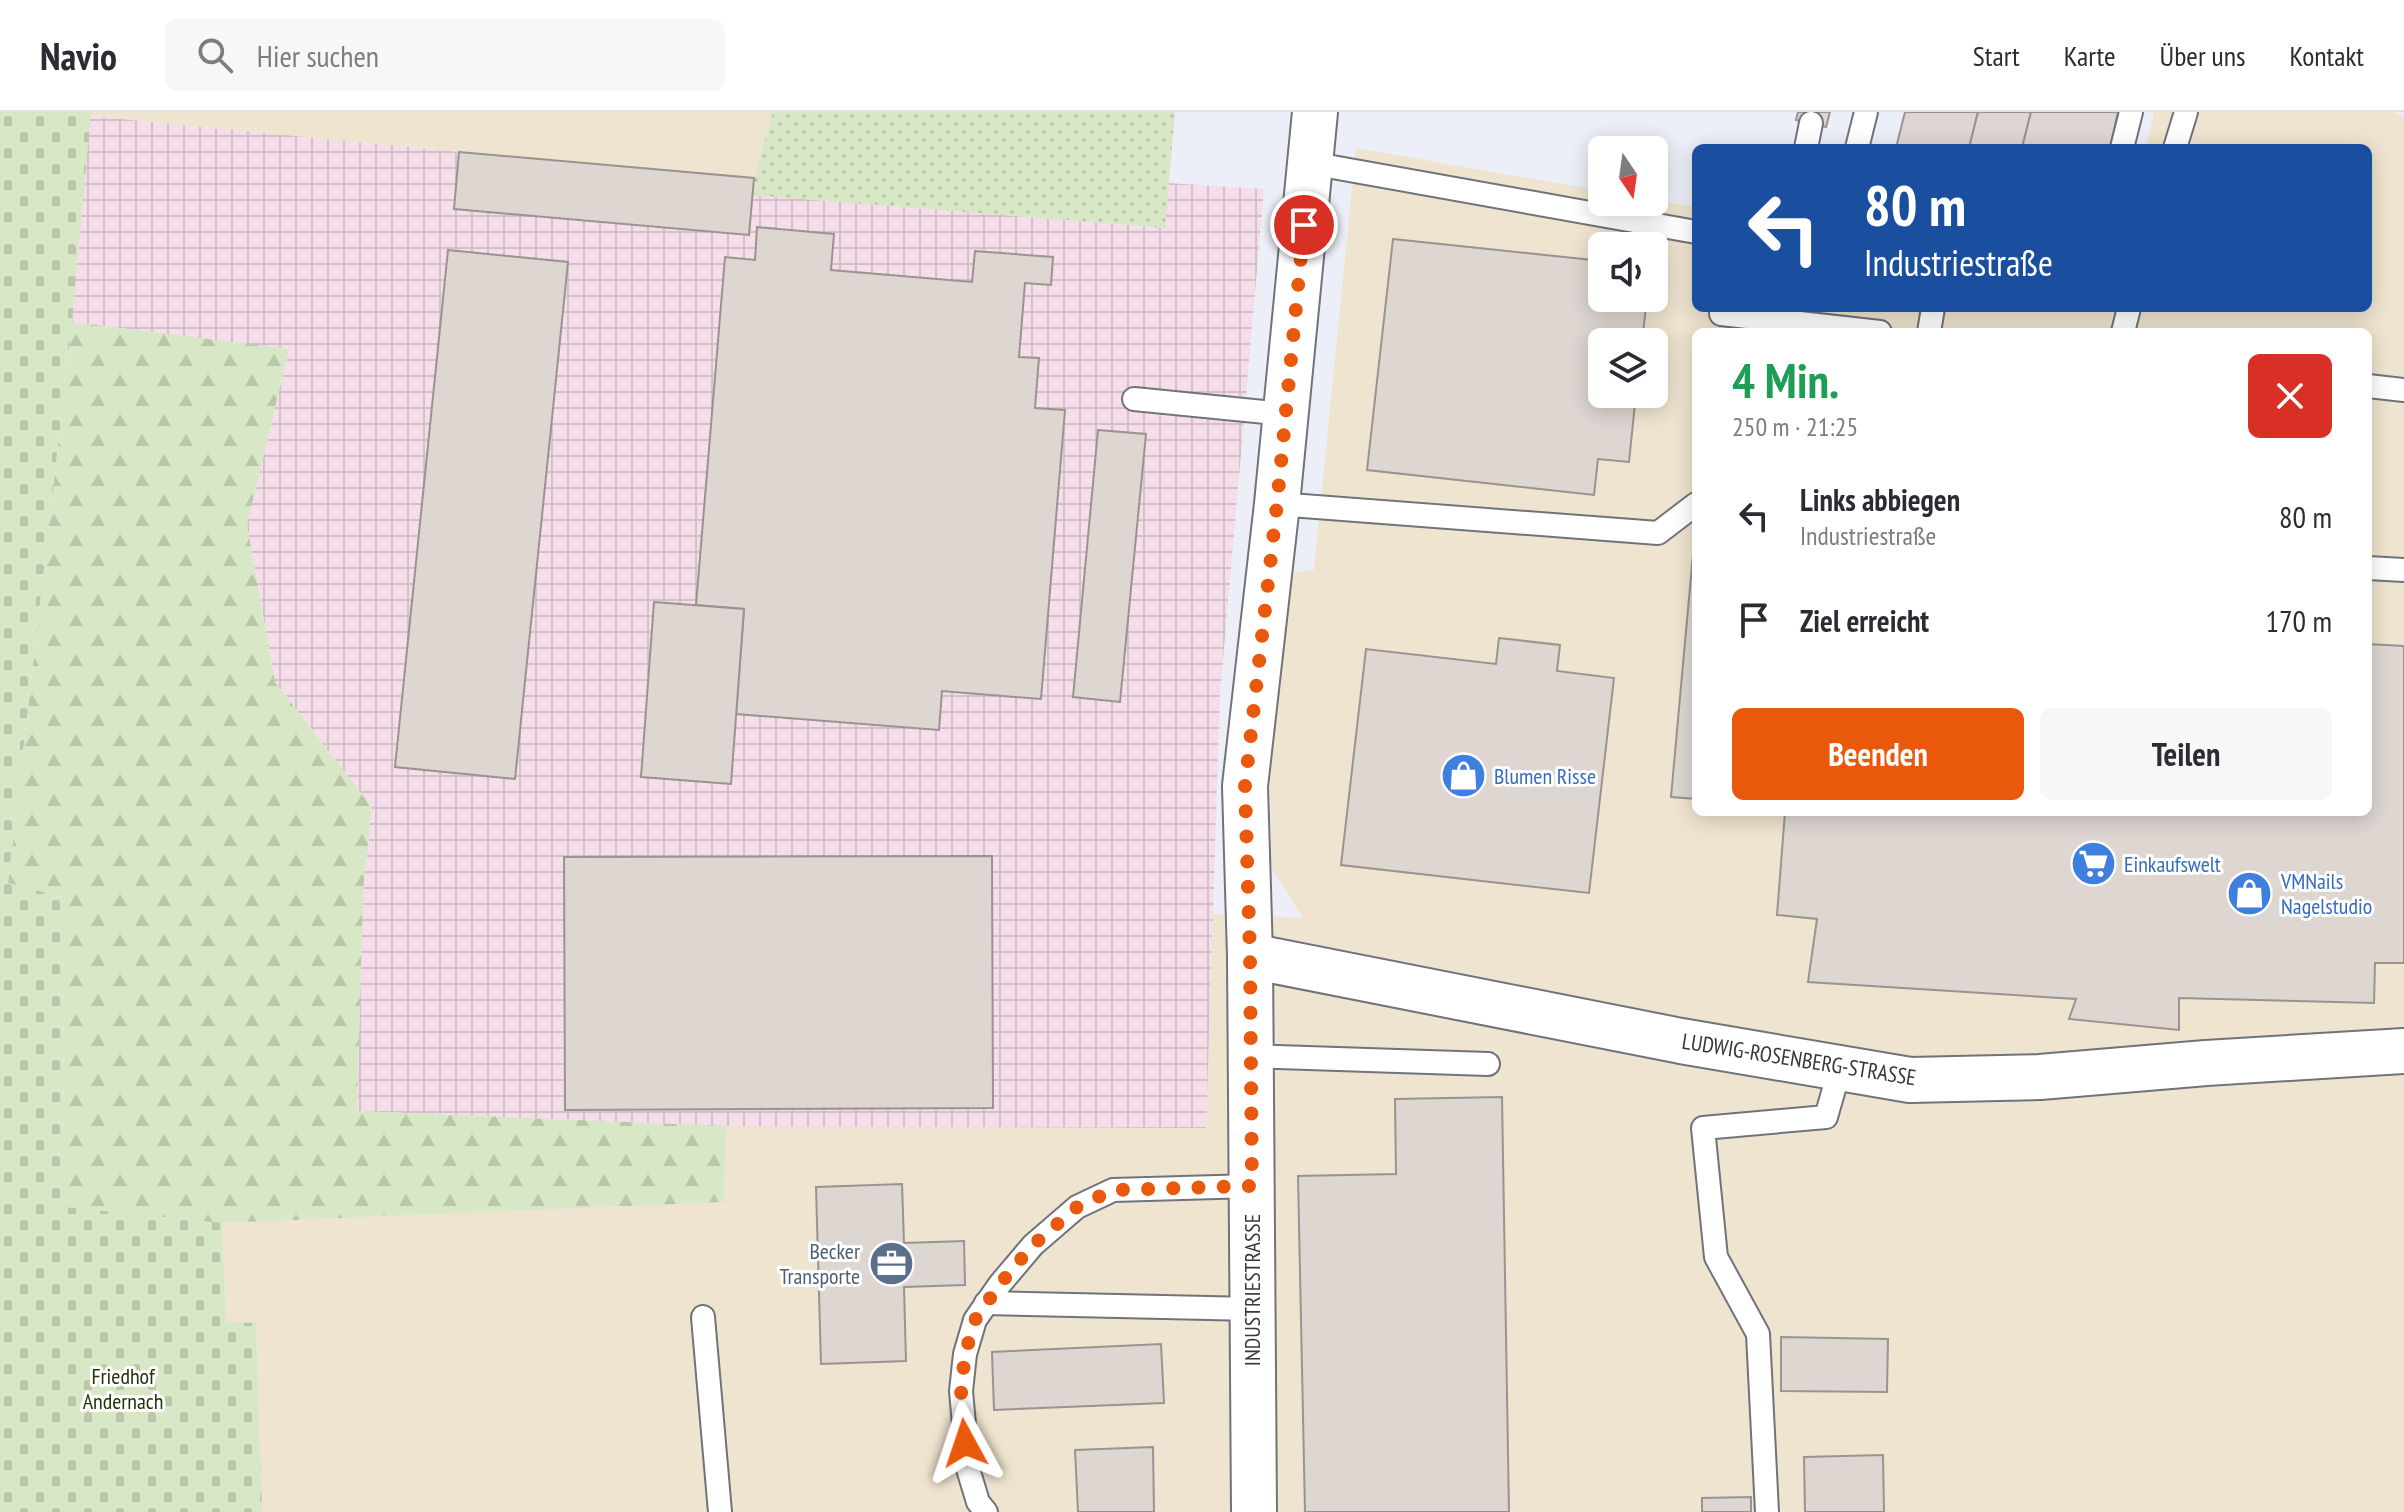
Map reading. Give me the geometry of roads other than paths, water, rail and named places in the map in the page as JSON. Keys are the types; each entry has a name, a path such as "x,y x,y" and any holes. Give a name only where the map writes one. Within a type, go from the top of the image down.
{"street":[{"name":"INDUSTRIESTRASSE","path":"1254,1512 1250,956 1245,786 1277,504 1315,112"},
{"name":"LUDWIG-ROSENBERG-STRASSE","path":"1250,956 1681,1041 1910,1080 2040,1077 2404,1051"}],"lane":[{"path":"1858,144 1866,112"},
{"path":"2123,144 2131,112"},
{"path":"2176,144 2186,112"},
{"path":"1807,144 1811,123"},
{"path":"1310,163 1692,231"},
{"path":"1720,318 1834,328"},
{"path":"2372,386 2404,390"},
{"path":"1134,399 1285,414"},
{"path":"1277,504 1658,533 1692,507"},
{"path":"2372,568 2404,570"},
{"path":"1250,1056 1488,1064"},
{"path":"1767,1512 1758,1334 1716,1257 1703,1128 1826,1117 1840,1068"},
{"path":"986,1512 978,1502 968,1469 961,1391 965,1354 975,1320 1033,1245 1077,1207 1113,1190 1252,1186"},
{"path":"986,1303 1253,1309"},
{"path":"703,1317 720,1512"}],"place":[{"name":"Blumen Risse","path":"1463,776"},
{"name":"Einkaufswelt","path":"2093,864"},
{"name":"VMNails Nagelstudio","path":"2250,894"},
{"name":"Becker Transporte","path":"891,1264"}],"park label":[{"name":"Friedhof Andernach","path":"123,1388"}]}
